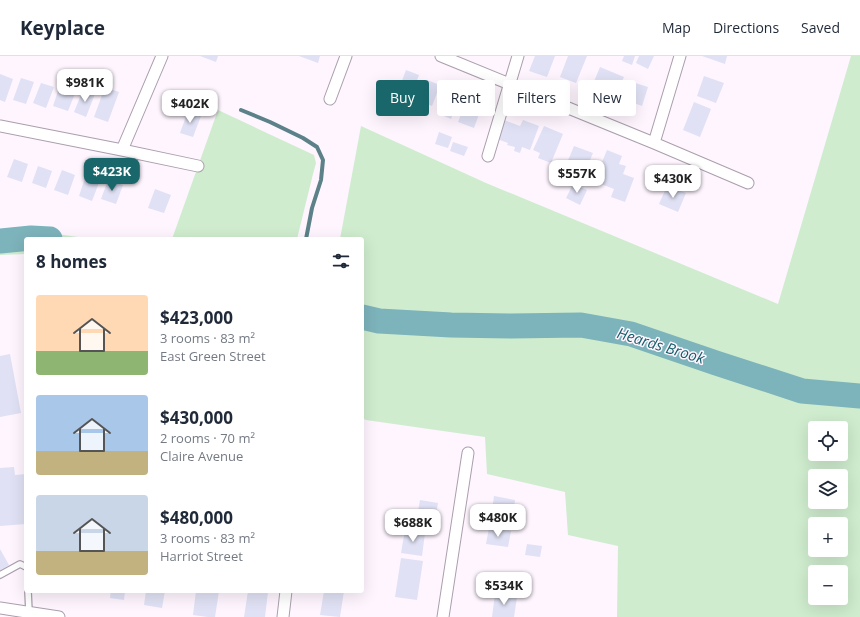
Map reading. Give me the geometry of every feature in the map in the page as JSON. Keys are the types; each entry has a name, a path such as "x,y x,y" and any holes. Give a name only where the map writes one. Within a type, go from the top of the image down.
{"street":[{"path":"122,150 162,56"},
{"path":"330,99 346,56"},
{"path":"441,56 503,81"},
{"path":"511,80 518,56"},
{"path":"654,143 680,56"},
{"path":"488,156 503,107"},
{"path":"570,109 748,183"},
{"path":"0,126 198,166"},
{"path":"443,617 468,453"},
{"path":"283,617 286,593"},
{"path":"0,608 59,617"}],"lane":[{"path":"0,575 20,564 24,566"},
{"path":"28,593 29,612"}],"green space":[{"path":"851,56 860,56 860,617 617,617 618,546 568,535 565,492 487,474 485,437 364,419 364,237 340,237 361,126 486,183 778,304"},
{"path":"218,110 314,155 316,163 298,237 173,237"},
{"path":"21,229 78,237 24,237 24,254 0,255 0,233"}],"building":[{"path":"200,56 218,56 216,62"},
{"path":"299,56 320,56 318,63"},
{"path":"535,56 555,56 547,77 529,71"},
{"path":"568,56 587,56 576,83 560,77"},
{"path":"624,56 635,56 632,65 622,61"},
{"path":"639,56 654,56 648,69 636,63"},
{"path":"702,56 727,56 725,64"},
{"path":"600,67 624,77 623,80 595,80"},
{"path":"406,70 419,75 417,80 402,80"},
{"path":"0,74 13,79 5,102 0,100"},
{"path":"704,76 724,83 716,103 697,96"},
{"path":"21,78 34,82 26,104 13,100"},
{"path":"429,81 437,84 437,93 432,106 429,105"},
{"path":"41,83 54,87 46,108 33,103"},
{"path":"636,83 648,87 642,106 636,104"},
{"path":"60,85 76,91 68,111 53,106"},
{"path":"105,87 119,92 108,122 94,117"},
{"path":"83,90 95,94 86,117 74,112"},
{"path":"694,102 711,109 700,137 683,130"},
{"path":"188,111 201,116 193,137 180,133"},
{"path":"444,116 452,116 451,119"},
{"path":"460,116 478,116 474,128 458,122"},
{"path":"504,120 520,126 523,120 539,126 530,150 522,147 520,153 514,151 515,147 507,145 508,143 497,139"},
{"path":"544,126 563,134 551,163 538,158 540,153 533,150"},
{"path":"439,132 452,137 448,148 435,144"},
{"path":"453,142 468,147 464,156 450,151"},
{"path":"574,146 593,153 581,182 562,175"},
{"path":"607,150 622,156 619,164 626,166 623,174 634,178 625,202 611,197 614,189 601,184 603,180 596,177"},
{"path":"14,159 28,164 22,182 7,177"},
{"path":"38,166 52,171 46,188 32,183"},
{"path":"62,170 75,175 68,195 54,190"},
{"path":"86,175 100,180 92,201 79,196"},
{"path":"108,180 123,185 116,204 101,199"},
{"path":"573,184 587,190 580,205 566,198"},
{"path":"667,186 686,193 678,212 659,204"},
{"path":"155,189 171,195 164,213 148,208"},
{"path":"10,354 21,413 0,417 0,356"},
{"path":"14,467 15,475 24,474 24,524 0,526 0,468"},
{"path":"494,496 515,500 513,514 492,511"},
{"path":"420,500 438,503 434,526 416,523"},
{"path":"489,528 511,531 508,547 486,544"},
{"path":"405,530 425,533 422,556 401,553"},
{"path":"527,544 542,546 540,557 525,555"},
{"path":"0,549 9,565 0,571"},
{"path":"401,558 423,561 417,600 395,597"},
{"path":"111,593 125,593 124,600 110,598"},
{"path":"146,593 165,593 162,608 144,605"},
{"path":"196,593 219,593 215,617 193,615"},
{"path":"248,593 268,593 265,617 244,617"},
{"path":"324,593 344,593 340,617 320,615"},
{"path":"495,594 517,597 514,617 492,617"}],"waterway":[{"path":"241,110 303,138 317,147 323,160 321,180 312,208 306,237"},
{"name":"Heards Brook","path":"0,241 24,239"},
{"name":"Heards Brook","path":"364,317 379,321 451,325 581,325 631,334 802,391 860,396"}]}
